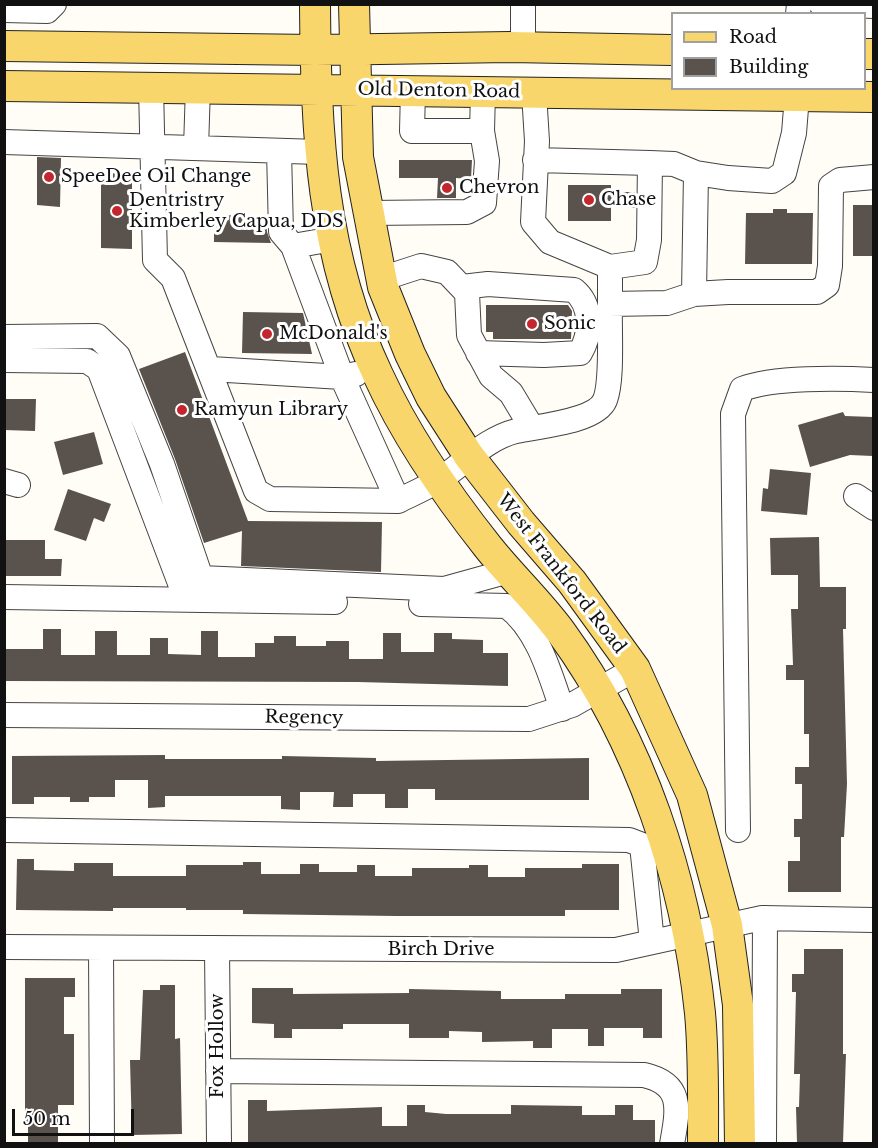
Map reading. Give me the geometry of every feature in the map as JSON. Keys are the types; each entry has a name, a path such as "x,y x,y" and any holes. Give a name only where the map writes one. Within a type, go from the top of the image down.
{"main road":[{"name":"West Frankford Road","path":"315,4 319,152 333,239 345,292 376,372 410,436 488,548 559,629 597,689 630,751 665,838 686,934 700,1014 703,1143"},
{"name":"West Frankford Road","path":"354,4 358,157 381,279 410,354 432,397 470,456 521,523 572,582 635,669 692,795 711,856 727,925 738,1005 740,1143"},
{"path":"4,46 315,50 356,48 671,50"},
{"name":"Old Denton Road","path":"4,86 534,93 797,92 873,97"}],"street":[{"path":"9,8 47,11 54,4"},
{"path":"523,4 523,48"},
{"path":"821,4 873,6"},
{"path":"151,87 155,260 173,278 211,369 256,490 270,499 398,501 439,480 491,441 532,428 575,419 596,411 605,401 608,379 610,267"},
{"path":"196,148 198,87"},
{"path":"413,90 412,131 482,131"},
{"path":"368,213 467,212 484,203 487,184 482,131 483,92"},
{"path":"535,160 674,164 696,173 772,181 784,173 794,133 797,92"},
{"path":"534,93 533,222 550,242 610,267 645,262 649,240 650,163"},
{"path":"4,142 319,152"},
{"path":"279,151 281,232 293,246 342,376 398,501"},
{"path":"694,294 696,173"},
{"path":"610,304 667,303 694,294 817,292 827,285 830,266 831,186 840,180 873,177"},
{"path":"293,246 333,239"},
{"path":"381,279 421,266 447,272 467,293 469,334 490,376 511,393 532,428"},
{"path":"462,287 488,284 574,290 583,297 588,317 587,341 580,352 544,355 478,352"},
{"path":"4,337 97,336 118,356 162,464 201,578 444,589 509,571"},
{"path":"4,360 87,361 99,369 186,599"},
{"path":"211,369 342,376 376,372"},
{"path":"738,830 734,414 742,389 753,385 781,381 873,380"},
{"path":"4,597 507,606 519,615 531,632 562,709"},
{"name":"Regency","path":"4,715 529,719 572,705 635,669"},
{"path":"4,830 629,840 642,845 652,942"},
{"path":"764,1143 765,918"},
{"name":"Birch Drive","path":"4,947 616,950 765,918 873,920"},
{"path":"100,948 102,1143"},
{"name":"Fox Hollow","path":"217,949 219,1143"},
{"path":"218,1071 644,1075 661,1079 674,1095 678,1108 672,1143"}],"building":[{"name":"SpeeDee Oil Change","path":"37,157 61,158 60,207 37,205"},
{"name":"Chevron","path":"399,160 472,160 471,179 456,178 456,198 437,198 438,178 399,178"},
{"name":"Dentristry Kimberley Capua, DDS","path":"101,173 132,174 132,249 101,248"},
{"name":"Chase","path":"568,185 611,185 611,192 635,192 635,208 611,207 611,221 568,221"},
{"path":"853,205 873,205 873,256 853,256"},
{"path":"773,209 787,209 787,213 813,213 812,264 745,264 746,213 773,213"},
{"path":"214,215 266,216 267,232 271,243 214,242"},
{"path":"486,305 568,305 572,311 571,339 493,339 493,332 486,332"},
{"path":"243,312 303,313 312,354 242,353"},
{"path":"185,352 248,521 382,522 381,572 241,566 242,531 204,543 175,459 139,369"},
{"path":"4,399 36,399 35,431 4,430"},
{"path":"843,412 845,416 873,417 873,456 850,455 810,467 798,425"},
{"path":"94,432 103,464 63,475 54,442"},
{"path":"770,469 811,473 807,515 761,511 763,488 768,489"},
{"path":"68,489 111,504 104,522 94,518 86,541 54,530"},
{"path":"819,537 820,587 846,587 846,629 843,629 847,784 844,837 841,837 841,892 788,892 788,861 800,861 800,837 794,837 794,819 802,819 802,784 795,784 795,767 809,767 809,734 804,734 804,680 786,680 786,665 793,665 791,609 798,609 798,575 771,575 770,538"},
{"path":"4,540 45,540 45,559 62,559 61,576 4,576"},
{"path":"43,629 61,629 61,655 95,655 95,631 117,631 117,655 150,655 150,638 168,638 168,654 201,655 201,631 218,631 218,657 255,657 255,643 274,643 274,636 296,636 296,646 326,646 326,641 349,641 349,659 383,659 383,633 401,633 401,652 434,652 434,633 452,633 452,639 483,640 483,653 508,653 508,686 358,682 4,681 4,649 43,649"},
{"path":"165,755 165,759 282,759 282,756 376,758 376,761 589,758 589,800 435,800 435,789 408,789 408,808 385,808 385,794 353,794 353,807 333,807 334,792 300,792 300,810 281,809 281,796 165,796 165,807 148,808 148,780 115,780 115,797 89,797 89,802 70,802 70,797 34,797 34,804 12,804 12,756"},
{"path":"17,859 34,859 34,870 74,871 74,863 113,863 113,876 186,876 186,865 243,865 243,862 261,862 261,874 300,874 300,864 319,864 319,872 357,872 357,865 375,865 375,876 412,876 412,868 469,868 469,865 488,865 488,877 525,877 525,868 582,868 582,864 619,864 619,910 565,910 565,916 396,916 243,914 243,910 186,910 186,908 113,908 113,911 16,910"},
{"path":"804,949 843,949 843,1054 846,1054 843,1143 797,1143 796,1107 799,1107 800,1074 794,1074 796,992 792,992 792,974 804,974"},
{"path":"25,978 75,978 75,997 64,997 64,1034 74,1034 74,1105 58,1105 58,1143 28,1143 28,1127 25,1127"},
{"path":"160,985 175,985 175,1039 180,1038 182,1134 132,1135 130,1060 140,1060 143,990 160,990"},
{"path":"252,988 293,988 293,994 409,993 409,989 501,991 501,999 565,999 565,994 621,994 621,989 662,989 662,1038 643,1038 643,1028 604,1028 604,1046 588,1046 588,1029 552,1029 552,1048 533,1048 533,1041 482,1042 482,1032 449,1031 449,1038 409,1038 409,1024 343,1024 343,1029 292,1029 292,1038 274,1038 274,1024 252,1023"},
{"path":"248,1100 267,1100 267,1111 382,1107 382,1126 407,1126 407,1105 425,1105 425,1112 446,1114 511,1114 511,1105 582,1106 582,1115 615,1115 615,1105 633,1105 633,1120 655,1120 655,1143 248,1143"}],"place":[{"name":"SpeeDee Oil Change","path":"49,177"},
{"name":"Chevron","path":"447,188"},
{"name":"Chase","path":"589,200"},
{"name":"Dentristry Kimberley Capua, DDS","path":"117,211"},
{"name":"Sonic","path":"532,324"},
{"name":"McDonald's","path":"267,334"},
{"name":"Ramyun Library","path":"182,410"}]}
